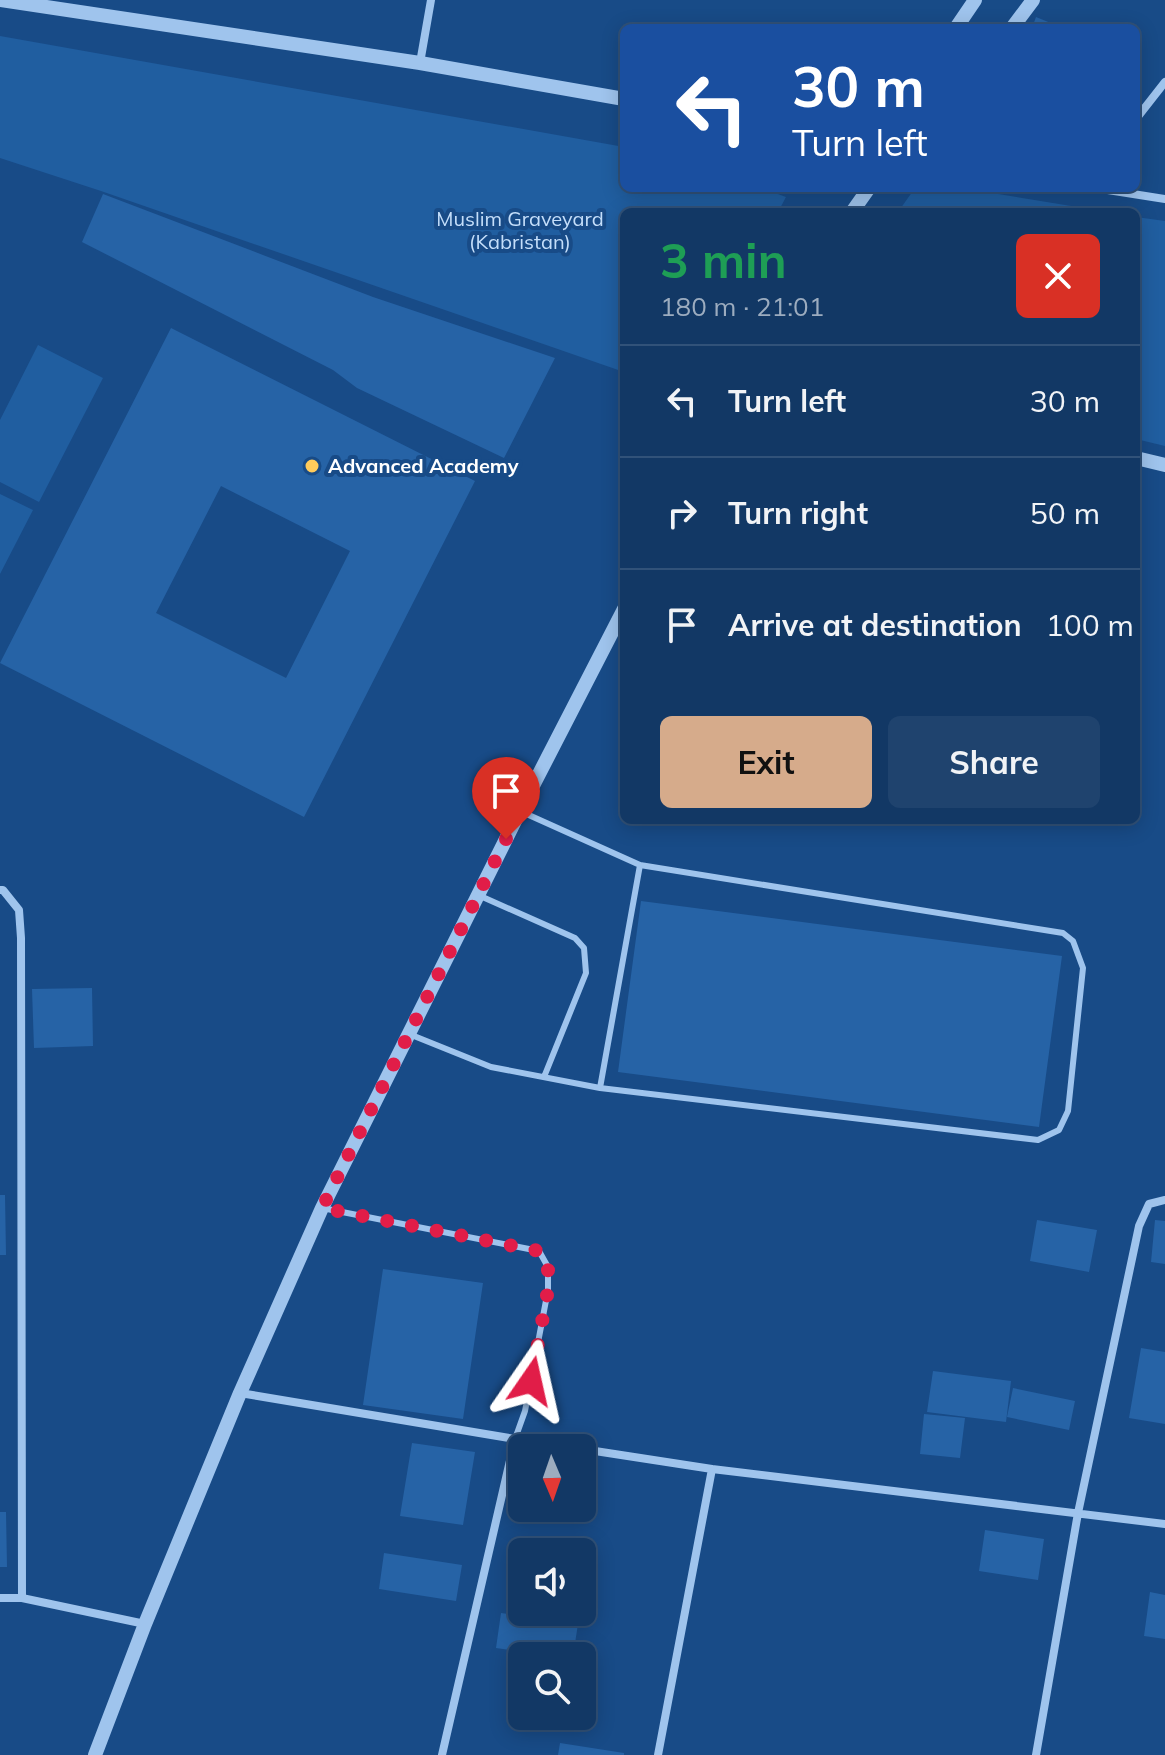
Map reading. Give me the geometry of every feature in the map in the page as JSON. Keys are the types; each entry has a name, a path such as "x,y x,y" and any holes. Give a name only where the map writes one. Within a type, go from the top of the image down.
{"street":[{"path":"0,0 420,63 620,98"},
{"path":"420,63 431,0"},
{"path":"959,24 975,0"},
{"path":"1015,24 1033,0"},
{"path":"1140,114 1165,82"},
{"path":"1120,192 1165,199"},
{"path":"1140,459 1165,465"},
{"path":"95,1755 240,1393 322,1208 620,617"},
{"path":"0,890 19,910 21,938 22,1598"},
{"path":"1036,1755 1078,1513 1139,1226 1149,1204 1165,1200"},
{"path":"240,1393 508,1438"},
{"path":"596,1451 712,1469 1165,1524"},
{"path":"442,1755 508,1469"},
{"path":"658,1755 712,1469"},
{"path":"0,1598 22,1598 145,1624"}],"lane":[{"path":"409,1034 491,1067 600,1088 1038,1140 1059,1130 1068,1111 1083,968 1073,941 1063,933 640,865 520,811"},
{"path":"600,1088 640,865"},
{"path":"478,895 575,938 584,948 586,973 544,1077"},
{"path":"322,1208 539,1251 548,1267 548,1290 525,1411 517,1434"}],"green space":[{"name":"Muslim Graveyard (Kabristan)","path":"0,36 620,146 620,192 772,192 786,197 780,208 620,208 620,371 0,158"},
{"path":"912,192 986,192 1084,208 901,208"},
{"path":"1140,218 1165,221 1165,446 1140,440"},
{"path":"38,345 103,378 39,502 0,482 0,420"},
{"path":"0,494 33,510 0,574"}],"building":[{"path":"1036,17 1053,24 1033,24"},
{"path":"103,194 373,297 555,358 504,458 357,388 333,370 82,242"},
{"path":"171,328 475,481 304,817 0,663","holes":["221,486 350,551 286,678 156,613"]},
{"path":"641,901 1062,956 1039,1127 618,1072"},
{"path":"92,988 93,1046 34,1048 32,989"},
{"path":"0,1195 5,1195 6,1255 0,1255"},
{"path":"1037,1220 1097,1230 1089,1272 1030,1261"},
{"path":"1155,1220 1165,1221 1165,1264 1151,1262"},
{"path":"383,1269 483,1283 463,1419 363,1405"},
{"path":"1141,1348 1165,1352 1165,1424 1129,1418"},
{"path":"933,1371 1011,1381 1006,1422 927,1412"},
{"path":"1013,1388 1075,1401 1069,1430 1007,1417"},
{"path":"924,1414 965,1418 960,1458 920,1454"},
{"path":"412,1443 475,1452 463,1525 400,1516"},
{"path":"0,1512 6,1512 7,1567 0,1567"},
{"path":"985,1530 1044,1539 1038,1580 979,1571"},
{"path":"384,1553 462,1565 456,1601 379,1589"},
{"path":"1150,1592 1165,1595 1165,1639 1144,1636"},
{"path":"501,1613 508,1614 508,1626 578,1626 575,1642 508,1642 508,1650 496,1648"},
{"path":"560,1743 624,1753 624,1755 558,1755"}],"place":[{"name":"Advanced Academy","path":"312,466"}],"route":[{"path":"506,839 322,1208 400,1226 539,1251 548,1267 548,1290 531,1381"}]}
